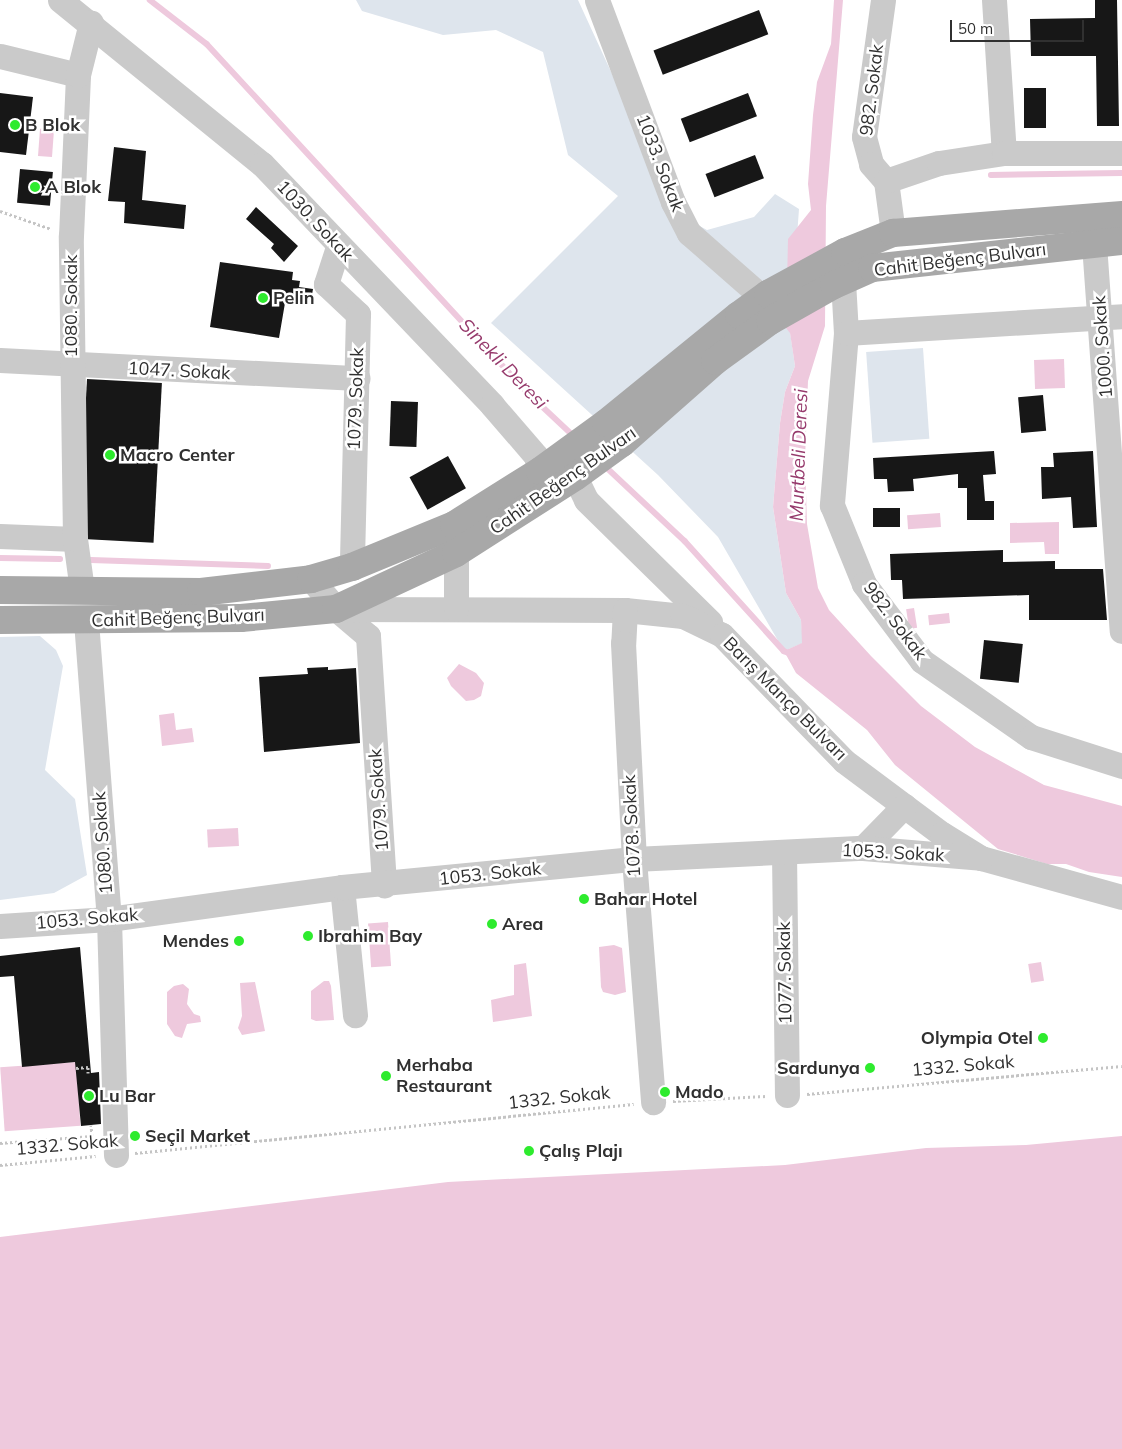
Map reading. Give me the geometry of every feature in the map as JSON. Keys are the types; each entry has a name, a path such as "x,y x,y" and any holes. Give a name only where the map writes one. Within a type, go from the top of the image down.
{"main road":[{"name":"Cahit Beğenç Bulvarı","path":"0,620 86,621 241,618 336,609 456,553 574,467 614,433 715,361 767,305 845,252 894,232 1122,214"},
{"name":"Cahit Beğenç Bulvarı","path":"767,305 839,283 872,268 1122,241"},
{"name":"Cahit Beğenç Bulvarı","path":"0,590 200,592 312,579 352,567 454,525 540,471 574,467"}],"street":[{"name":"1030. Sokak","path":"60,0 91,23 262,164 338,247 492,405 536,456 540,471"},
{"name":"1033. Sokak","path":"597,0 673,202 689,233 767,305"},
{"name":"982. Sokak","path":"883,0 864,137 871,164 886,181"},
{"path":"994,0 1004,153"},
{"name":"1080. Sokak","path":"82,590 75,539 71,365 71,236 78,76 91,23"},
{"path":"0,56 78,76"},
{"path":"894,232 886,181 939,163 1004,153 1122,153"},
{"name":"1000. Sokak","path":"1094,244 1111,316 1122,631"},
{"name":"1079. Sokak","path":"338,247 326,284 358,314 358,378 352,567"},
{"name":"982. Sokak","path":"839,283 846,332 832,505 864,584 922,661 1031,738 1122,766"},
{"path":"846,332 1111,316"},
{"name":"1047. Sokak","path":"0,360 358,378"},
{"path":"574,467 586,500 722,635"},
{"path":"0,536 75,539"},
{"path":"456,553 456,609"},
{"path":"312,579 336,609"},
{"name":"1079. Sokak","path":"336,609 368,636 384,885"},
{"name":"Barış Manço Bulvarı","path":"336,609 625,610 663,612 683,616 722,635 844,761 904,806 981,858 1122,897"},
{"name":"1078. Sokak","path":"625,610 623,643 634,859 653,1102"},
{"name":"1080. Sokak","path":"86,621 109,920 116,1155"},
{"path":"863,848 904,806"},
{"name":"1053. Sokak","path":"0,926 109,920 342,887 384,885 634,859 863,848 981,858"},
{"name":"1077. Sokak","path":"784,852 787,1095"},
{"path":"342,887 355,1015"},
{"path":"0,938 53,933 64,922"}],"path":[{"path":"0,211 71,236"},
{"name":"1332. Sokak","path":"0,1165 653,1102 787,1095 1122,1066"},
{"path":"76,1068 88,1067 88,1073"},
{"path":"0,1144 92,1136 91,1125"}],"shaded area":[{"path":"356,0 578,0 676,213 707,230 754,217 775,194 799,209 790,332 795,366 785,392 780,423 773,507 786,593 801,620 803,643 784,651 718,537 658,475 491,323 618,196 568,155 543,52 496,30 443,35 362,11"},
{"path":"923,348 929,439 872,443 866,352"},
{"path":"40,636 56,650 63,666 45,770 75,799 87,875 54,893 0,900 0,637"}],"water":[{"name":"Murtbeli Deresi","path":"834,0 843,0 826,206 825,326 808,381 805,460 807,524 818,588 829,610 871,656 921,706 975,747 1044,785 1122,806 1122,877 1089,872 1066,864 1047,864 998,849 895,765 867,730 796,673 784,651 802,643 801,620 786,593 773,507 780,423 785,392 795,366 790,333 786,328 788,239 811,210 808,184 813,115 817,82 831,44"},
{"path":"47,126 54,130 52,157 38,156 40,129"},
{"path":"1064,359 1065,388 1035,389 1034,360"},
{"path":"940,513 941,527 908,529 907,515"},
{"path":"1059,522 1059,554 1045,554 1044,542 1010,543 1010,523"},
{"path":"914,608 917,628 909,629 906,609"},
{"path":"949,613 950,623 929,625 928,615"},
{"path":"459,664 476,673 484,683 481,696 474,700 466,701 451,686 447,678"},
{"path":"174,713 176,730 192,728 194,742 162,746 159,715"},
{"path":"238,828 239,846 208,848 207,830"},
{"path":"388,922 391,966 371,967 368,923"},
{"path":"614,945 622,948 626,992 615,995 603,992 601,987 599,947"},
{"path":"1041,962 1044,981 1031,983 1028,964"},
{"path":"526,963 532,1016 493,1022 491,1000 514,995 514,965"},
{"path":"324,981 329,981 331,986 334,1020 316,1021 311,1019 311,991"},
{"path":"255,982 265,1031 242,1035 238,1028 242,1016 240,983"},
{"path":"183,984 189,989 187,1004 194,1014 200,1016 201,1022 187,1024 182,1038 175,1036 167,1024 167,992 174,986"},
{"path":"76,1062 80,1126 5,1131 0,1067"},
{"path":"1122,1136 1122,1449 0,1449 0,1237 448,1182 785,1165 926,1148 1026,1145"}],"building":[{"path":"1095,0 1117,0 1119,126 1097,126 1096,56 1031,56 1030,19 1095,18"},
{"path":"759,10 768,34 663,75 654,50"},
{"path":"1024,88 1046,88 1046,128 1024,128"},
{"name":"B Blok","path":"0,93 33,97 26,155 0,152"},
{"path":"748,93 757,116 690,142 681,119"},
{"path":"114,147 146,151 142,200 186,205 184,229 124,223 125,202 108,201"},
{"path":"755,155 764,178 714,197 706,174"},
{"name":"A Blok","path":"20,169 53,172 50,206 17,203"},
{"path":"256,207 298,246 284,262 271,248 274,244 246,219"},
{"path":"220,262 293,272 292,280 300,281 299,287 313,289 310,306 285,303 279,338 210,327"},
{"path":"87,379 162,383 154,543 79,539"},
{"path":"1043,395 1046,431 1021,433 1018,397"},
{"path":"391,401 418,402 416,447 389,446"},
{"path":"994,451 996,474 983,475 985,501 994,501 994,520 967,520 967,488 958,488 958,474 913,479 914,491 888,492 887,479 874,479 873,458"},
{"path":"1093,451 1097,527 1073,528 1071,497 1042,499 1041,467 1054,467 1053,453"},
{"path":"448,456 466,488 427,510 410,477"},
{"path":"873,508 900,508 900,527 873,527"},
{"path":"1003,550 1003,562 1055,561 1055,569 1103,569 1107,620 1029,620 1029,595 903,599 902,580 891,580 890,554"},
{"path":"984,640 1023,644 1019,683 980,679"},
{"path":"328,667 328,670 356,668 360,743 264,752 259,677 308,674 307,668"},
{"path":"80,947 91,1073 99,1072 101,1124 81,1126 75,1062 22,1067 14,976 0,977 0,956"}],"waterway":[{"name":"Sinekli Deresi","path":"150,0 207,44 529,394 575,437"},
{"path":"991,175 1122,173"},
{"name":"Sinekli Deresi","path":"605,466 685,541 784,651 791,654"},
{"path":"0,558 60,559"},
{"path":"91,560 268,566"}],"place":[{"name":"B Blok","path":"15,125"},
{"name":"A Blok","path":"35,187"},
{"name":"Pelin","path":"263,298"},
{"name":"Macro Center","path":"110,455"},
{"name":"Bahar Hotel","path":"584,899"},
{"name":"Area","path":"492,924"},
{"name":"Ibrahim Bay","path":"308,936"},
{"name":"Mendes","path":"239,941"},
{"name":"Olympia Otel","path":"1043,1038"},
{"name":"Sardunya","path":"870,1068"},
{"name":"Merhaba Restaurant","path":"386,1076"},
{"name":"Mado","path":"665,1092"},
{"name":"Lu Bar","path":"89,1096"},
{"name":"Seçil Market","path":"135,1136"},
{"name":"Çalış Plajı","path":"529,1151"}]}
